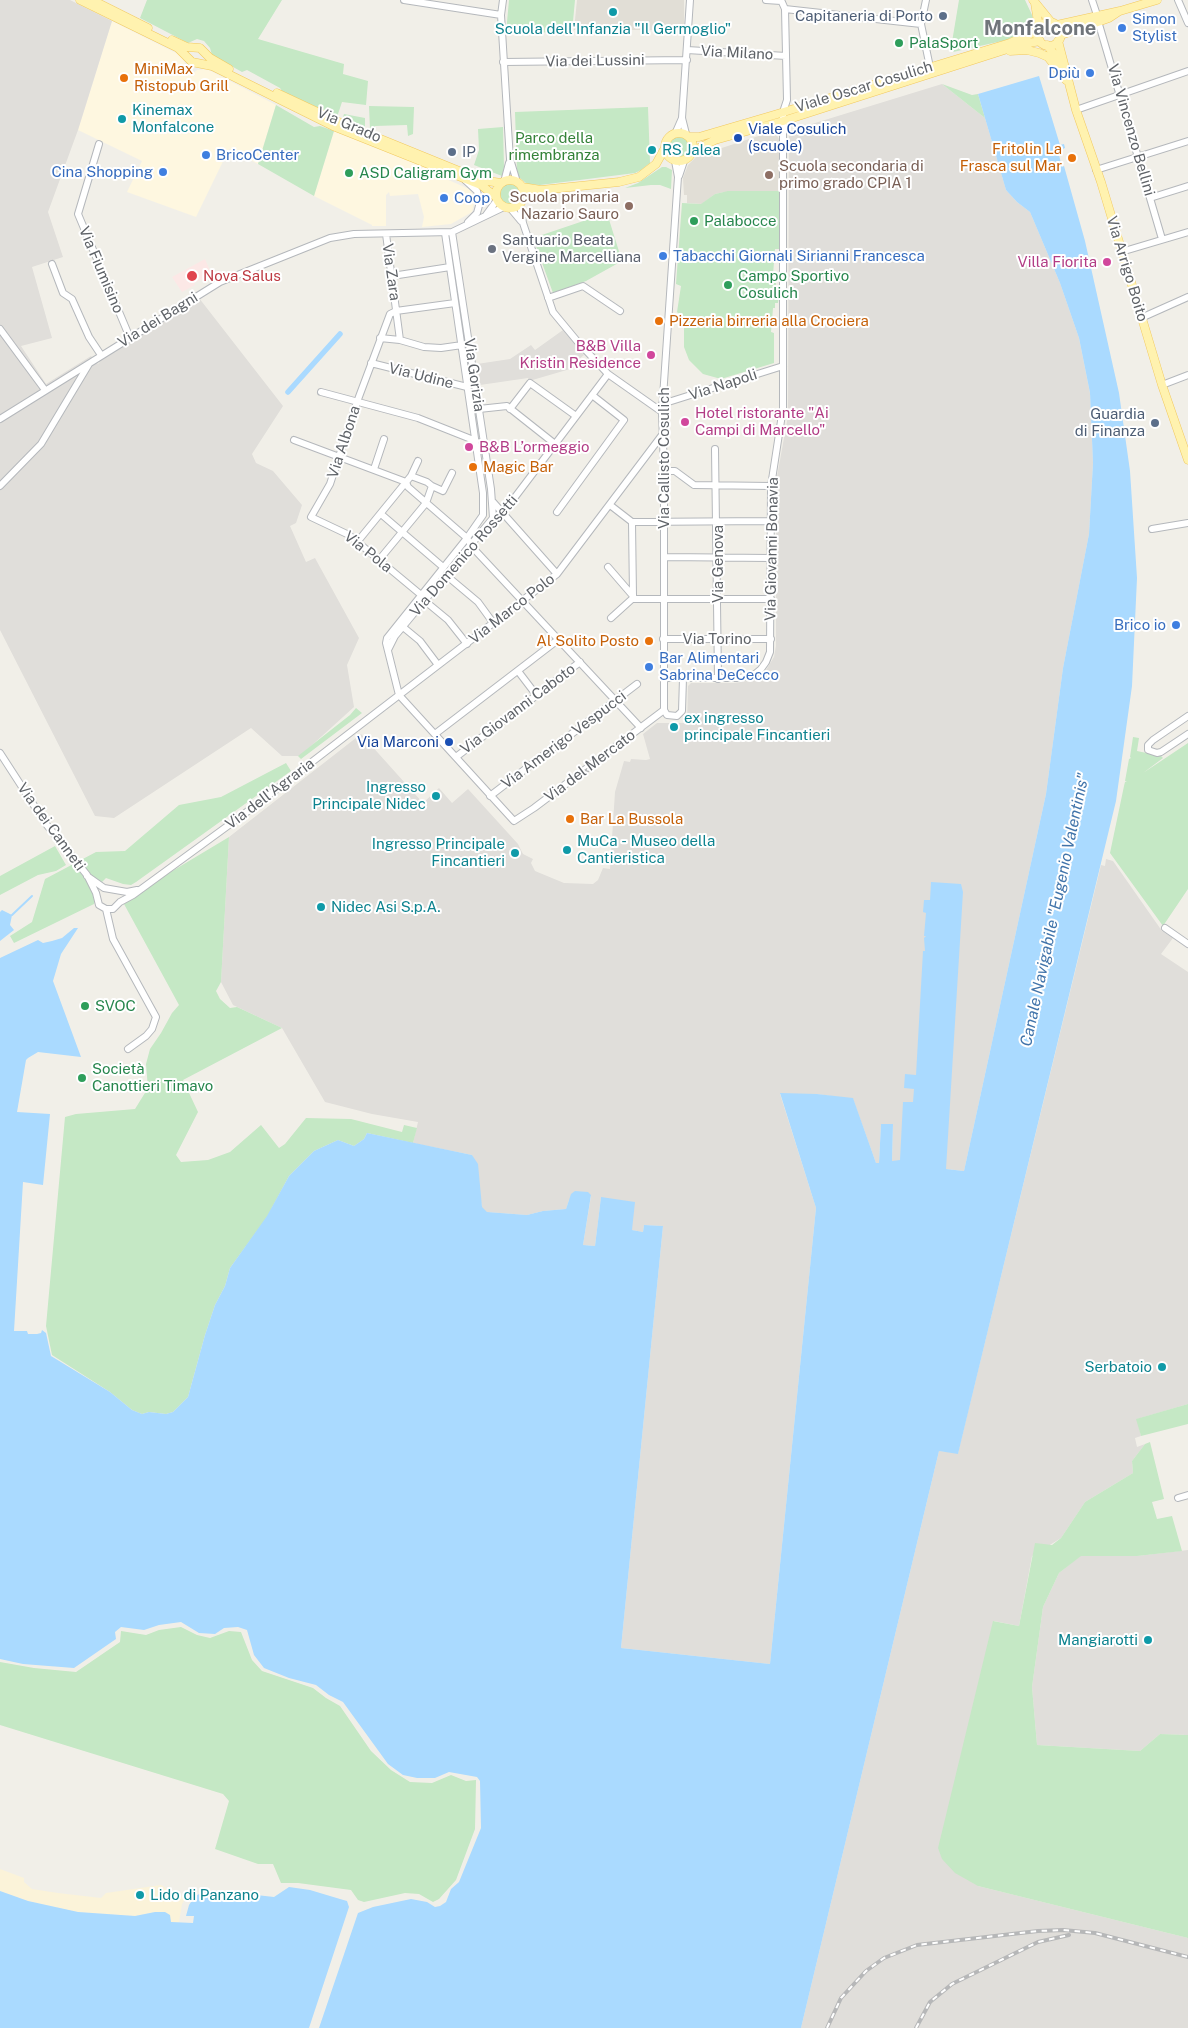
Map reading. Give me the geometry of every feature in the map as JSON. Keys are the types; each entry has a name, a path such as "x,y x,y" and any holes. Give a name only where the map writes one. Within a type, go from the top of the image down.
{"main road":[{"name":"Via Grado","path":"80,0 178,48 192,62 212,66 334,126 459,176 488,189 497,198"},
{"name":"Via Grado","path":"92,0 176,42 192,48 200,48 210,58 238,74 319,113 481,180 503,182"},
{"path":"1034,1 1038,29 1043,43 1054,44 1067,32 1097,18 1157,0"},
{"path":"1034,1 1054,24 1060,38"},
{"path":"1038,29 1044,23 1054,24 1097,18"},
{"name":"Viale Oscar Cosulich","path":"693,151 715,140 783,121 1026,37 1038,29"},
{"name":"Via Arrigo Boito","path":"1060,38 1068,81 1076,110 1162,385 1188,460"},
{"name":"Viale Oscar Cosulich","path":"687,136 699,137 1023,44 1043,43"},
{"name":"Via Arrigo Boito","path":"1043,43 1054,54 1068,81"},
{"path":"188,57 192,48"},
{"path":"991,54 1027,50 1040,53 1048,57 1068,81"},
{"path":"200,63 204,59 204,52"},
{"path":"541,190 508,208 497,198 497,189 503,182 513,180 541,190 639,177 656,164 668,139 675,134 687,136 693,143 693,151"},
{"name":"Via Callisto Cosulich","path":"665,148 673,160"},
{"name":"Via Callisto Cosulich","path":"684,161 692,155 693,151"},
{"path":"656,164 673,160 684,161"},
{"path":"520,184 522,202"}],"street":[{"path":"404,0 501,15"},
{"path":"503,0 501,15 503,62 510,160 508,172 503,182"},
{"path":"687,136 682,118 690,0"},
{"path":"766,0 781,0"},
{"name":"Via Giovanni Bonavia","path":"663,678 740,678 755,674 761,669 770,652 770,486 783,408 783,112 787,100 785,9 781,0"},
{"path":"926,0 921,24 931,70"},
{"name":"Via Vincenzo Bellini","path":"1092,0 1121,94 1162,240"},
{"path":"1178,0 1188,23"},
{"path":"785,9 921,24"},
{"name":"Via Milano","path":"687,50 786,56"},
{"name":"Via dei Lussini","path":"503,62 686,60"},
{"path":"1076,110 1188,71"},
{"path":"675,134 682,118"},
{"path":"1096,170 1188,141"},
{"name":"Via Fiumisino","path":"98,144 78,214 130,338"},
{"path":"510,160 520,184"},
{"name":"Via Callisto Cosulich","path":"673,160 678,177"},
{"name":"Via Callisto Cosulich","path":"664,710 664,471 662,404 678,177 684,161"},
{"path":"459,176 477,191 480,202 475,215 461,228"},
{"path":"1150,198 1188,186"},
{"path":"484,216 497,198"},
{"path":"522,202 523,223 553,312 576,341 608,374 662,412"},
{"path":"449,232 484,216 508,208 523,223"},
{"name":"Via dei Bagni","path":"0,486 41,444 90,363 220,282 330,238 354,234 449,232"},
{"name":"Via Gorizia","path":"449,232 450,267 483,493 483,514"},
{"name":"Via Gorizia","path":"449,232 479,409 493,502 493,518"},
{"path":"1121,252 1188,232"},
{"name":"Via Zara","path":"386,234 400,340"},
{"name":"Via dei Bagni","path":"52,264 63,293 72,299 89,337 101,356"},
{"path":"392,276 450,267"},
{"path":"548,298 583,286 620,311"},
{"path":"1141,318 1188,297"},
{"path":"396,311 456,303"},
{"name":"Via Zara","path":"380,338 390,314 396,311"},
{"path":"0,329 45,390"},
{"path":"380,338 400,340 424,347 441,348 462,345"},
{"name":"Via Udine","path":"380,338 371,363 467,387"},
{"path":"0,419 90,363"},
{"name":"Via Albona","path":"311,518 330,484 338,455 371,363"},
{"name":"Via Napoli","path":"662,404 783,366"},
{"name":"Via Domenico Rossetti","path":"388,650 391,641 493,518 503,514 608,374"},
{"path":"1162,385 1188,375"},
{"path":"510,408 530,383 576,416"},
{"path":"321,392 418,418 476,442"},
{"path":"557,512 624,420 592,395"},
{"path":"479,409 507,406 555,444"},
{"name":"Via Marco Polo","path":"399,695 557,574 662,435"},
{"path":"374,469 384,439"},
{"path":"294,440 406,482 408,487 468,538 471,545 640,728"},
{"name":"Via Genova","path":"716,449 718,679"},
{"path":"358,541 411,476 418,461"},
{"path":"664,471 675,471 694,485 770,486"},
{"path":"411,476 428,482 443,491 452,474"},
{"path":"380,560 426,503 432,486"},
{"path":"493,502 557,574"},
{"path":"610,505 632,522 770,522"},
{"path":"381,514 442,567"},
{"name":"Via Domenico Rossetti","path":"388,650 387,638 420,594 468,538 483,514"},
{"name":"Via Pola","path":"311,518 358,541 448,620 466,644"},
{"path":"611,618 632,597 632,522"},
{"path":"1152,529 1188,524"},
{"path":"664,558 770,558"},
{"path":"608,567 632,597 771,600"},
{"path":"446,576 478,602 494,624"},
{"path":"403,627 420,641 438,665"},
{"name":"Via Torino","path":"663,638 771,639"},
{"path":"435,734 559,639"},
{"path":"388,650 399,695 490,796"},
{"name":"Via Giovanni Caboto","path":"456,757 580,662"},
{"path":"518,671 537,696"},
{"path":"664,710 667,715 677,716 682,711 683,678"},
{"name":"Via Amerigo Vespucci","path":"490,796 637,684"},
{"name":"Via dell'Agraria","path":"109,909 244,814 399,695"},
{"name":"Via del Mercato","path":"490,796 514,821 664,710"},
{"path":"1188,716 1153,740 1148,745 1148,750 1157,753 1161,752 1188,734"},
{"name":"Via dei Canneti","path":"0,753 46,824 87,875 96,896"},
{"name":"Via dei Canneti","path":"87,875 109,888"},
{"path":"128,1049 146,1036 152,1029 156,1017 119,952 110,928 109,909 99,905 96,896 109,888 127,892 138,890"},
{"path":"109,888 119,896 120,902"},
{"path":"1165,928 1188,944"},
{"path":"1178,1498 1188,1496"}],"shaded area":[{"path":"0,0 70,0 112,21 78,130 48,212 63,257 32,267 52,338 21,346 46,384 91,356 98,364 103,358 199,298 283,406 252,454 256,463 273,471 302,505 296,523 290,526 306,562 315,558 359,638 347,665 354,707 300,756 282,756 251,728 114,818 95,816 0,630"},
{"path":"577,0 684,0 684,25 671,30 574,30"},
{"path":"112,21 180,55 185,63 183,71 191,75 197,70 207,69 276,105 258,164 229,149 196,217 127,192 142,161 78,130"},
{"path":"942,84 985,118 1006,190 1030,212 1060,283 1079,338 1090,393 1093,463 1089,534 1063,668 1046,794 964,1171 946,1169 946,1164 892,1161 893,1124 881,1124 879,1163 876,1163 853,1099 817,1094 780,1094 816,1208 770,1664 621,1648 663,1226 644,1225 643,1232 632,1230 601,1197 595,1246 583,1245 591,1196 569,1200 566,1209 543,1211 527,1215 487,1212 482,1210 472,1155 413,1143 418,1122 372,1114 325,1102 282,1028 233,1005 221,982 229,837 361,734 423,803 439,788 452,803 468,789 518,844 523,854 533,859 531,863 535,871 564,883 593,884 598,880 603,868 610,869 615,792 624,761 650,759 643,734 657,723 687,723 688,686 691,683 735,683 746,681 766,670 774,657 776,646 776,482 788,416 789,131"},
{"path":"334,131 419,164 469,189 475,198 472,212 451,224 422,227 424,217 418,194 390,196 389,192 386,195 386,226 372,226 314,196"},
{"path":"774,131 779,139 779,191 724,192 715,194 702,204 687,203 687,195 684,195 683,178 688,165 697,156"},
{"name":"Nova Salus","path":"205,259 212,275 194,283 195,285 182,292 172,277"},
{"path":"563,330 584,355 573,364 576,364 577,367 529,381 528,378 480,385 477,364 510,359 531,345 535,350"},
{"path":"1106,859 1113,861 1162,931 1173,938 1161,954 1188,972 1188,1404 1137,1419 1141,1436 1135,1438 1137,1447 1145,1444 1132,1461 1133,1473 1085,1502 1061,1538 1032,1556 1019,1626 994,1621 978,1886 1188,1938 1188,2028 801,2028 939,1451 958,1453 1101,865 1105,866"},
{"path":"1188,1550 1188,1735 1160,1734 1140,1751 1037,1745 1032,1687 1043,1607 1059,1573 1080,1556 1137,1556"}],"green space":[{"path":"147,0 282,0 258,39 344,64 343,74 368,81 366,105 342,102 337,117 282,91 280,88 247,70 242,72 212,55 210,48 204,41 197,39 188,43 140,18"},
{"path":"509,0 575,0 572,32 506,33"},
{"path":"959,0 1025,0 1034,22 1033,28 1011,39 953,52 951,48"},
{"path":"942,84 972,95 978,94 985,118"},
{"path":"276,105 314,127 320,126 334,131 314,196 258,164"},
{"path":"369,106 414,107 413,134 408,136 407,125 375,126 374,132 370,130"},
{"name":"Parco della rimembranza","path":"648,107 650,163 641,170 635,173 540,185 527,184 519,177 517,172 515,112"},
{"path":"344,114 365,118 365,128 342,120"},
{"path":"503,127 504,167 502,176 474,165 479,150 478,129"},
{"path":"679,137 687,140 690,148 687,156 679,159 671,156 668,148 671,140"},
{"path":"662,167 672,170 671,189 660,185 625,188 638,183"},
{"path":"510,183 518,186 521,194 518,202 510,205 502,202 499,194 502,186"},
{"name":"Campo Sportivo Cosulich","path":"728,191 779,191 779,249 775,249 773,275 775,275 776,295 779,296 778,303 775,303 775,308 773,308 771,332 774,333 774,363 721,379 703,374 689,360 684,347 684,319 677,312 681,286 676,284 682,203 701,204 715,194"},
{"path":"607,213 622,261 586,281 553,293 533,238"},
{"path":"356,708 362,713 301,759 298,756 350,715"},
{"path":"1133,737 1139,738 1137,751 1163,758 1143,773 1188,743 1188,889 1163,926 1110,853 1124,786 1127,781 1125,781 1129,759 1131,758"},
{"path":"286,763 291,771 136,882 131,885 123,884 106,878 93,891 96,898 94,904 14,943 10,936 32,922 45,879 96,852 125,851 179,805 221,797"},
{"path":"229,837 221,982 216,991 220,999 230,1008 237,1007 282,1028 183,1080 198,1112 176,1155 181,1162 208,1160 230,1152 261,1125 279,1148 285,1144 306,1118 351,1119 402,1132 404,1125 417,1128 413,1143 367,1133 364,1139 354,1146 338,1140 314,1151 289,1176 267,1217 230,1268 225,1286 215,1305 205,1335 188,1397 173,1412 166,1414 149,1412 142,1414 132,1410 110,1392 52,1355 46,1326 65,1117 76,1114 135,1109 148,1088 146,1064 150,1049 179,1005 124,904 164,876"},
{"path":"55,846 66,865 56,871 38,875 0,895 0,876"},
{"path":"1188,1404 1188,1424 1141,1436 1136,1419"},
{"path":"1150,1442 1164,1499 1152,1502 1157,1519 1172,1516 1182,1551 1137,1556 1081,1556 1059,1573 1043,1607 1032,1687 1037,1745 1140,1751 1160,1734 1188,1735 1188,1938 978,1886 955,1873 942,1859 938,1848 993,1621 1019,1626 1035,1543 1052,1545 1061,1538 1085,1502 1133,1473 1132,1461 1145,1444"},
{"path":"181,1627 197,1635 210,1638 229,1631 241,1632 252,1660 262,1671 313,1688 340,1706 371,1751 391,1770 410,1782 432,1783 451,1775 466,1781 476,1780 475,1829 456,1880 439,1899 433,1902 419,1894 405,1893 364,1902 358,1900 351,1890 298,1883 281,1883 273,1864 258,1864 215,1849 229,1801 223,1794 0,1725 0,1662 34,1668 76,1672 120,1642 121,1631 146,1635 159,1630"}],"sand":[{"name":"Lido di Panzano","path":"0,1869 24,1878 24,1882 32,1889 58,1893 101,1898 106,1893 161,1885 166,1888 168,1895 187,1896 182,1904 179,1922 170,1922 155,1912 135,1916 78,1912 28,1901 0,1891"}],"water":[{"name":"Canale Navigabile \"Eugenio Valentinis\"","path":"1039,76 1060,145 1064,144 1065,148 1058,151 1085,241 1119,393 1130,471 1137,578 1132,686 1116,801 958,1454 939,1451 801,2028 319,2028 358,1913 373,1907 411,1899 427,1902 435,1907 446,1902 451,1889 459,1882 481,1828 480,1781 477,1777 449,1772 435,1778 417,1778 403,1775 388,1764 343,1702 329,1695 316,1685 289,1678 264,1668 254,1655 247,1630 238,1627 224,1628 215,1634 199,1633 181,1622 159,1625 144,1630 121,1627 115,1632 116,1639 74,1668 23,1664 0,1659 0,958 38,940 43,943 62,938 74,928 78,928 61,954 53,981 81,1057 38,1052 28,1058 26,1060 17,1112 50,1114 43,1185 23,1182 14,1331 27,1331 28,1334 37,1334 41,1333 42,1330 46,1333 51,1356 110,1392 132,1410 142,1414 149,1412 166,1414 173,1412 188,1397 205,1335 215,1305 225,1286 230,1268 267,1216 289,1176 314,1151 338,1140 354,1146 364,1139 367,1133 472,1155 478,1164 482,1207 487,1212 527,1215 543,1211 566,1209 571,1194 575,1191 588,1192 591,1195 583,1245 595,1246 601,1197 635,1202 632,1230 643,1232 644,1225 663,1226 621,1648 770,1664 816,1208 780,1093 817,1094 853,1098 876,1163 879,1163 881,1124 893,1124 892,1161 900,1160 903,1102 913,1102 914,1089 904,1088 905,1074 916,1075 923,951 925,951 924,938 926,936 924,936 926,913 923,912 924,900 930,900 931,882 961,884 963,892 946,1169 964,1171 1046,794 1063,668 1089,534 1093,463 1090,393 1079,338 1060,283 1030,212 1006,190 978,94"},
{"path":"2,910 12,915 10,925 14,930 0,941 0,912"},
{"path":"289,1887 310,1890 347,1901 349,1907 309,2028 0,2028 0,1891 28,1901 78,1912 135,1916 165,1912 170,1915 171,1922 193,1923 194,1916 186,1916 189,1905 195,1896 206,1891 274,1897"}],"waterway":[{"path":"288,392 340,334"},
{"path":"12,915 32,896"}],"railway":[{"path":"578,776 594,766"},
{"path":"827,2028 841,1998 866,1971 884,1958 917,1945 1038,1931 1063,1930 1095,1933 1188,1957"},
{"path":"916,2028 930,2002 952,1984 1038,1942 1069,1935"}],"place":[{"name":"Scuola dell'Infanzia \"Il Germoglio\"","path":"613,12"},
{"name":"Capitaneria di Porto","path":"943,16"},
{"name":"Simon Stylist","path":"1122,28"},
{"name":"PalaSport","path":"899,43"},
{"name":"Dpiù","path":"1090,73"},
{"name":"MiniMax Ristopub Grill","path":"124,78"},
{"name":"Kinemax Monfalcone","path":"122,119"},
{"name":"Viale Cosulich (scuole)","path":"738,138"},
{"name":"RS Jalea","path":"652,150"},
{"name":"IP","path":"452,152"},
{"name":"BricoCenter","path":"206,155"},
{"name":"Fritolin La Frasca sul Mar","path":"1072,158"},
{"name":"Cina Shopping","path":"163,172"},
{"name":"ASD Caligram Gym","path":"349,173"},
{"name":"Scuola secondaria di primo grado CPIA 1","path":"769,175"},
{"name":"Coop","path":"444,198"},
{"name":"Scuola primaria Nazario Sauro","path":"629,206"},
{"name":"Palabocce","path":"694,221"},
{"name":"Santuario Beata Vergine Marcelliana","path":"492,249"},
{"name":"Tabacchi Giornali Sirianni Francesca","path":"663,256"},
{"name":"Villa Fiorita","path":"1107,262"},
{"name":"Nova Salus","path":"192,276"},
{"name":"Campo Sportivo Cosulich","path":"728,285"},
{"name":"Pizzeria birreria alla Crociera","path":"659,321"},
{"name":"B&B Villa Kristin Residence","path":"651,355"},
{"name":"Hotel ristorante \"Ai Campi di Marcello\"","path":"685,422"},
{"name":"Guardia di Finanza","path":"1155,423"},
{"name":"B&B L’ormeggio","path":"469,447"},
{"name":"Magic Bar","path":"473,467"},
{"name":"Brico io","path":"1176,625"},
{"name":"Al Solito Posto","path":"649,641"},
{"name":"Bar Alimentari Sabrina DeCecco","path":"649,667"},
{"name":"ex ingresso principale Fincantieri","path":"674,727"},
{"name":"Via Marconi","path":"449,742"},
{"name":"Ingresso Principale Nidec","path":"436,796"},
{"name":"Bar La Bussola","path":"570,819"},
{"name":"MuCa - Museo della Cantieristica","path":"567,850"},
{"name":"Ingresso Principale Fincantieri","path":"515,853"},
{"name":"Nidec Asi S.p.A.","path":"321,907"},
{"name":"SVOC","path":"85,1006"},
{"name":"Società Canottieri Timavo","path":"82,1078"},
{"name":"Serbatoio","path":"1162,1367"},
{"name":"Mangiarotti","path":"1148,1640"},
{"name":"Lido di Panzano","path":"140,1895"}],"district":[{"name":"Monfalcone","path":"1040,29"}]}
